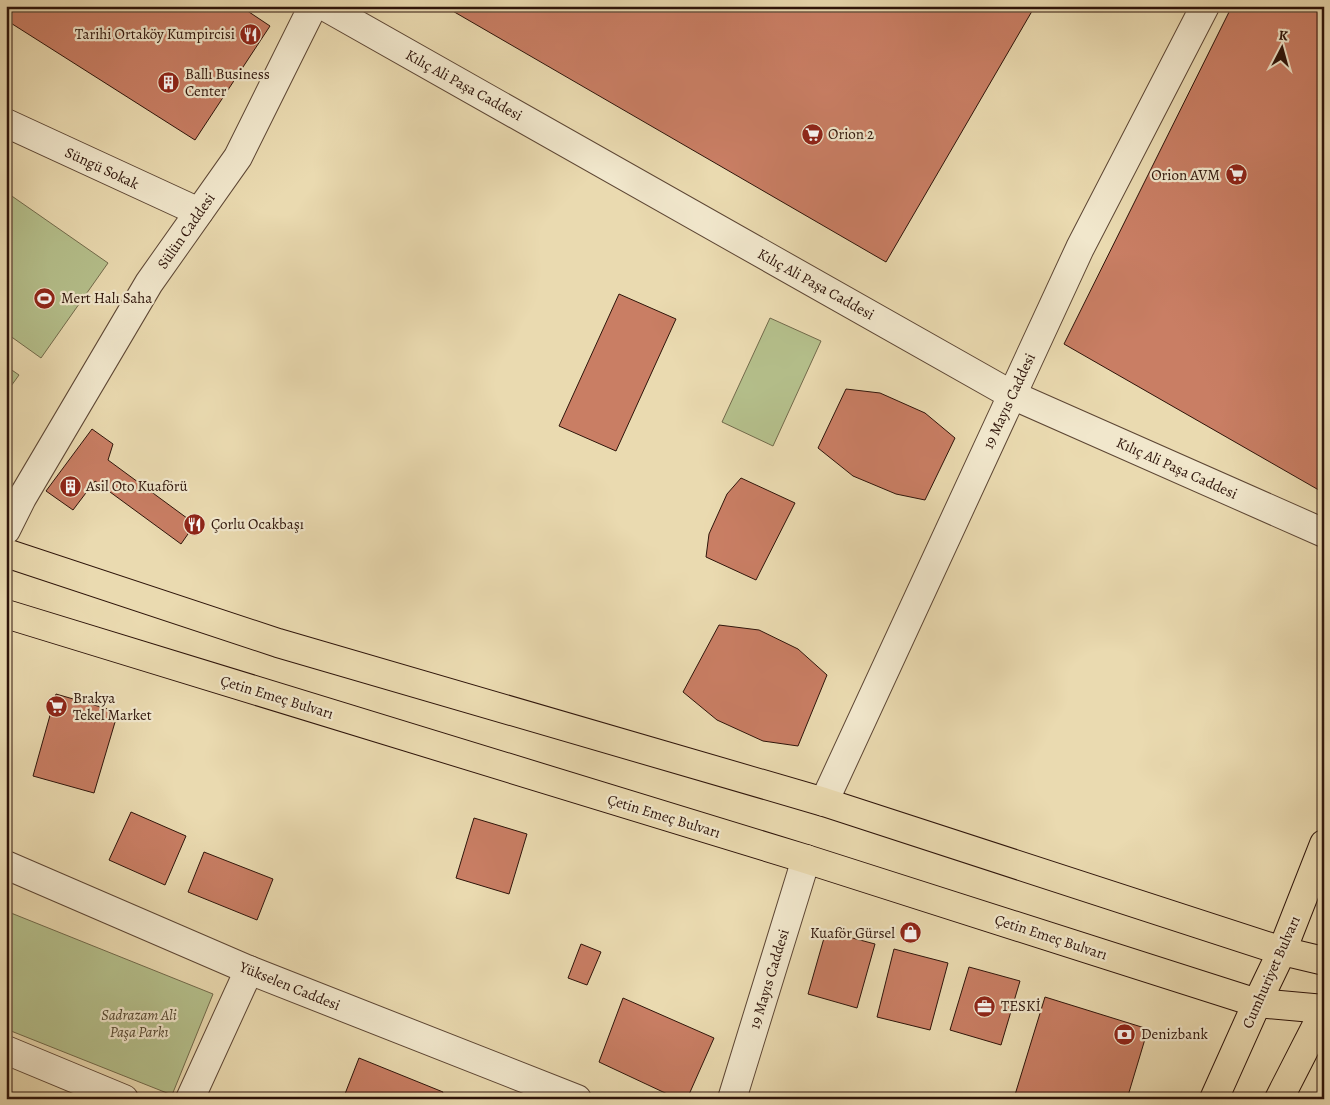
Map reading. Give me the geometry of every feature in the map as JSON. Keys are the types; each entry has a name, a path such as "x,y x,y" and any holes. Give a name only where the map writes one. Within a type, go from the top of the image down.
{"main road":[{"path":"6,553 278,643 824,802 1282,951 1324,961"},
{"name":"Çetin Emeç Bulvarı","path":"6,614 806,860 1256,1003 1324,1010"},
{"name":"Cumhuriyet Bulvarı","path":"1214,1099 1256,1003 1282,951 1324,844"},
{"path":"1279,1099 1324,1010"}],"street":[{"name":"Sülün Caddesi","path":"6,530 22,498 149,283 238,158 313,6"},
{"name":"Kılıç Ali Paşa Caddesi","path":"324,6 1012,395 1324,533"},
{"name":"19 Mayıs Caddesi","path":"824,802 1080,248 1204,6"},
{"name":"Süngü Sokak","path":"6,123 199,212"},
{"name":"19 Mayıs Caddesi","path":"732,1099 806,860"},
{"name":"Yükselen Caddesi","path":"6,865 249,970 577,1099"},
{"path":"190,1099 249,970"},
{"path":"6,1050 124,1099"}],"green space":[{"name":"Mert Halı Saha","path":"6,192 108,263 41,358 6,333"},
{"path":"770,318 821,341 773,446 722,422"},
{"path":"6,366 19,375 6,393"},
{"name":"Sadrazam Ali Paşa Parkı","path":"6,911 213,994 172,1095 6,1029"}],"building":[{"name":"Ballı Business Center","path":"6,6 240,6 270,26 195,140 6,20"},
{"name":"Orion 2","path":"444,6 1035,6 886,262"},
{"name":"Orion AVM","path":"1232,6 1324,6 1324,493 1064,344"},
{"path":"619,294 676,319 616,451 559,426"},
{"path":"846,389 880,393 925,413 955,438 925,500 896,494 853,476 818,448"},
{"name":"Asil Oto Kuaförü","path":"92,429 113,444 108,460 195,524 181,544 95,481 73,510 46,491"},
{"path":"741,478 795,503 756,580 706,557 709,534 727,494"},
{"path":"719,625 759,630 798,649 827,675 798,746 763,741 717,720 683,692"},
{"path":"56,694 118,712 94,793 33,776"},
{"path":"131,812 186,836 165,885 109,860"},
{"path":"474,818 527,834 509,894 456,878"},
{"path":"204,852 273,879 257,920 188,892"},
{"path":"826,931 875,944 857,1008 808,994"},
{"path":"581,944 601,952 587,985 568,978"},
{"path":"894,949 948,963 930,1030 877,1017"},
{"path":"969,967 1020,981 1001,1045 950,1030"},
{"path":"1045,997 1148,1029 1127,1099 1014,1098"},
{"path":"623,998 714,1038 687,1099 678,1099 599,1062"},
{"path":"359,1058 443,1092 440,1099 343,1099"}],"place":[{"name":"Tarihi Ortaköy Kumpircisi","path":"251,34"},
{"name":"Ballı Business Center","path":"169,83"},
{"name":"Orion 2","path":"812,134"},
{"name":"Orion AVM","path":"1236,175"},
{"name":"Mert Halı Saha","path":"45,298"},
{"name":"Asil Oto Kuaförü","path":"70,486"},
{"name":"Çorlu Ocakbaşı","path":"195,524"},
{"name":"Brakya Tekel Market","path":"57,707"},
{"name":"Kuaför Gürsel","path":"911,933"},
{"name":"TESKİ","path":"985,1006"},
{"name":"Denizbank","path":"1125,1034"}]}
